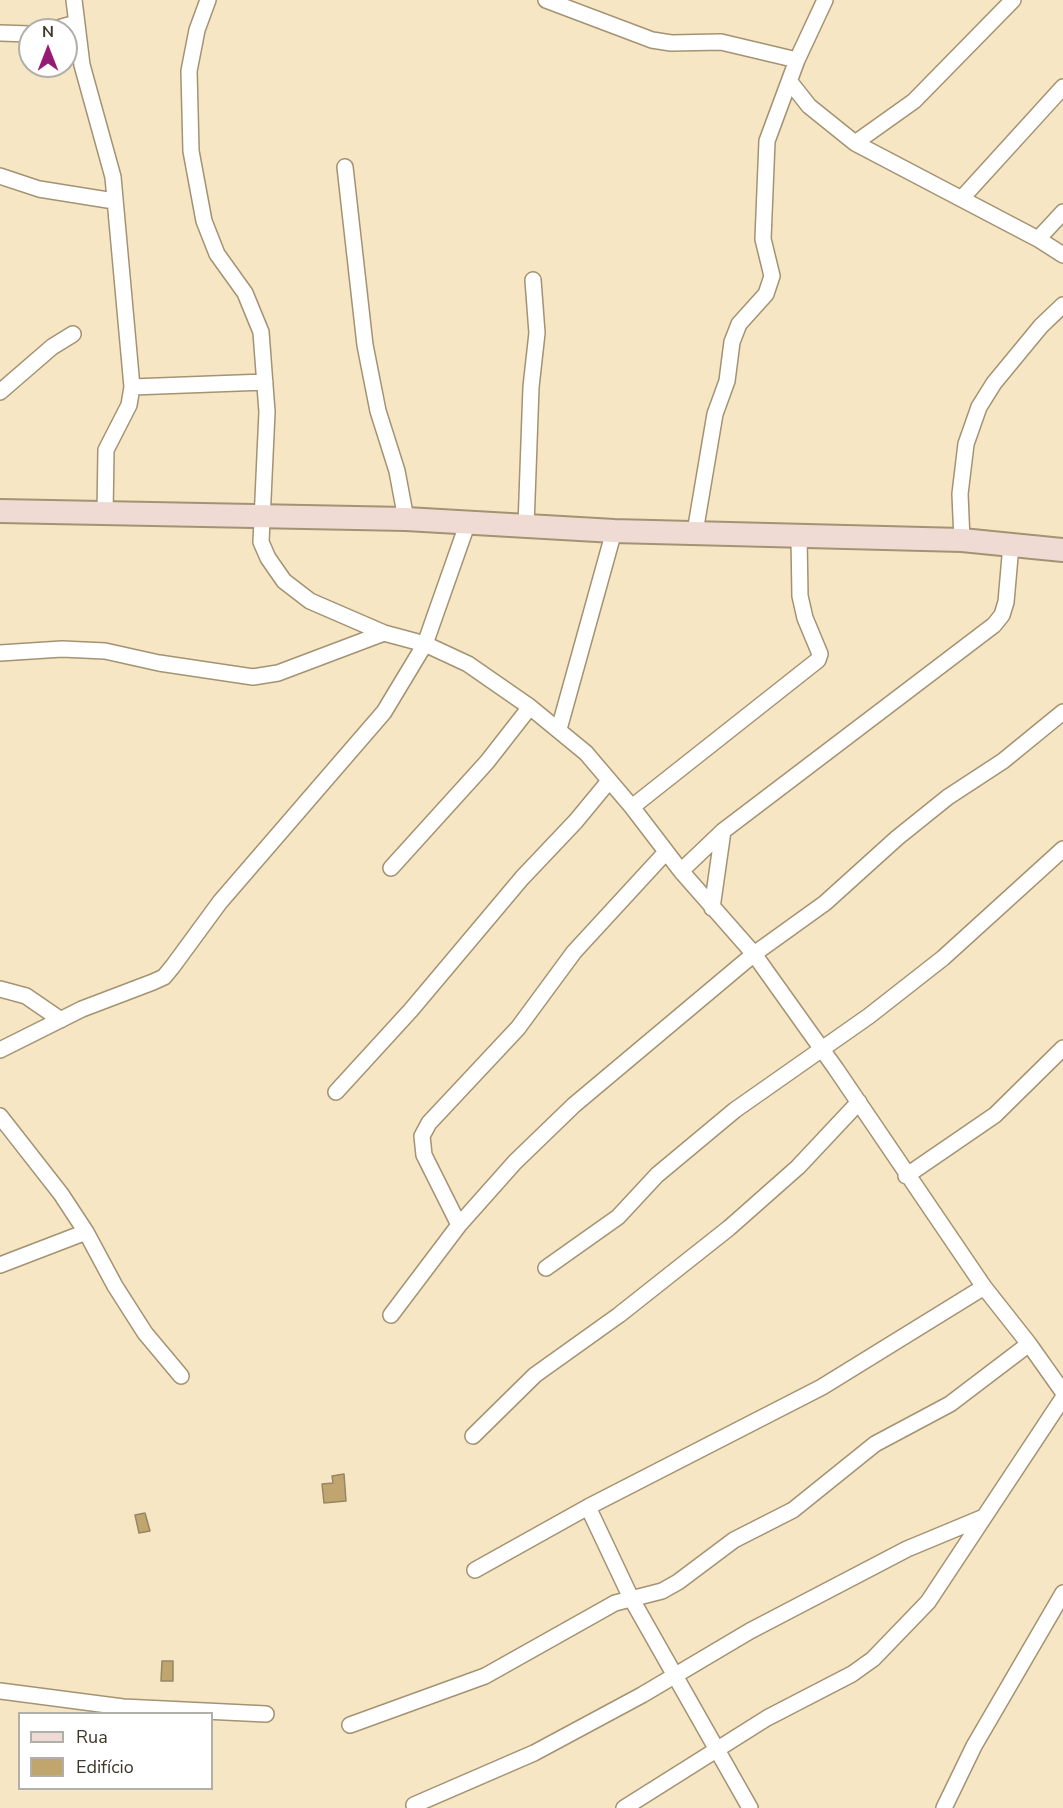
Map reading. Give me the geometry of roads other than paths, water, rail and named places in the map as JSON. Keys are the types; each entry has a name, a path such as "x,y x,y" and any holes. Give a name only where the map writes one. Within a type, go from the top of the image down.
{"street":[{"path":"74,0 76,18"},
{"path":"208,0 197,30 189,71 191,151 196,188 204,221 217,254 245,293 259,324 263,344 266,443 260,517 261,542 284,581 310,601 384,633 425,644 468,664 530,707 586,753 632,807 681,871 754,954 823,1049 906,1176 984,1287 1063,1392"},
{"path":"546,0 652,40 687,44 721,42 797,60"},
{"path":"694,532 715,414 727,381 732,342 739,324 766,294 772,276 763,239 765,152 797,60 825,0"},
{"path":"855,143 914,101 1013,0"},
{"path":"0,33 18,34"},
{"path":"78,37 82,65 113,177 132,387 129,405 106,450 105,514"},
{"path":"790,82 808,106 855,143 962,198 1063,255"},
{"path":"962,198 1063,87"},
{"path":"345,167 365,345 378,411 397,471 406,519"},
{"path":"0,176 39,189 114,201"},
{"path":"1038,239 1063,212"},
{"path":"526,526 531,387 537,344 533,280"},
{"path":"962,540 960,494 966,444 979,407 994,382 1041,326 1063,305"},
{"path":"0,392 52,347 73,334"},
{"path":"132,387 265,382"},
{"path":"0,512 406,519 614,531 962,540 1063,550"},
{"path":"0,1050 61,1020 164,976 220,902 384,712 425,644 468,522"},
{"path":"559,729 614,531"},
{"path":"632,807 818,660 820,654 805,618 800,596 799,537"},
{"path":"681,871 723,831 994,626 1002,615 1006,602 1011,545"},
{"path":"0,653 62,649 105,651 159,663 253,676 278,673 384,633"},
{"path":"391,868 487,762 530,707"},
{"path":"391,1315 459,1226 515,1162 574,1104 754,954 825,903 948,797 1003,760 1063,712"},
{"path":"336,1092 411,1010 522,878 576,821 609,781"},
{"path":"712,908 723,831"},
{"path":"546,1268 591,1239 618,1217 690,1146 735,1110 823,1049 943,958 1063,849"},
{"path":"459,1226 424,1155 422,1136 429,1123 518,1028 574,952 666,852"},
{"path":"0,989 26,996 61,1020"},
{"path":"906,1176 995,1114 1063,1048"},
{"path":"473,1436 536,1375 619,1316 729,1228 798,1167 859,1102"},
{"path":"0,1116 61,1194 86,1232 144,1333 181,1376"},
{"path":"0,1264 86,1232"},
{"path":"475,1570 588,1507 822,1387 984,1287"},
{"path":"350,1725 485,1676 615,1603 663,1591 726,1545 793,1510 875,1444 950,1404 1029,1344"},
{"path":"624,1808 767,1718 852,1674 873,1659 928,1602 1063,1398"},
{"path":"588,1507 631,1598 750,1808"},
{"path":"414,1805 534,1753 675,1676 750,1631 907,1549 984,1517"},
{"path":"944,1808 980,1737 1063,1593"},
{"path":"0,1691 123,1707 266,1714"}]}
